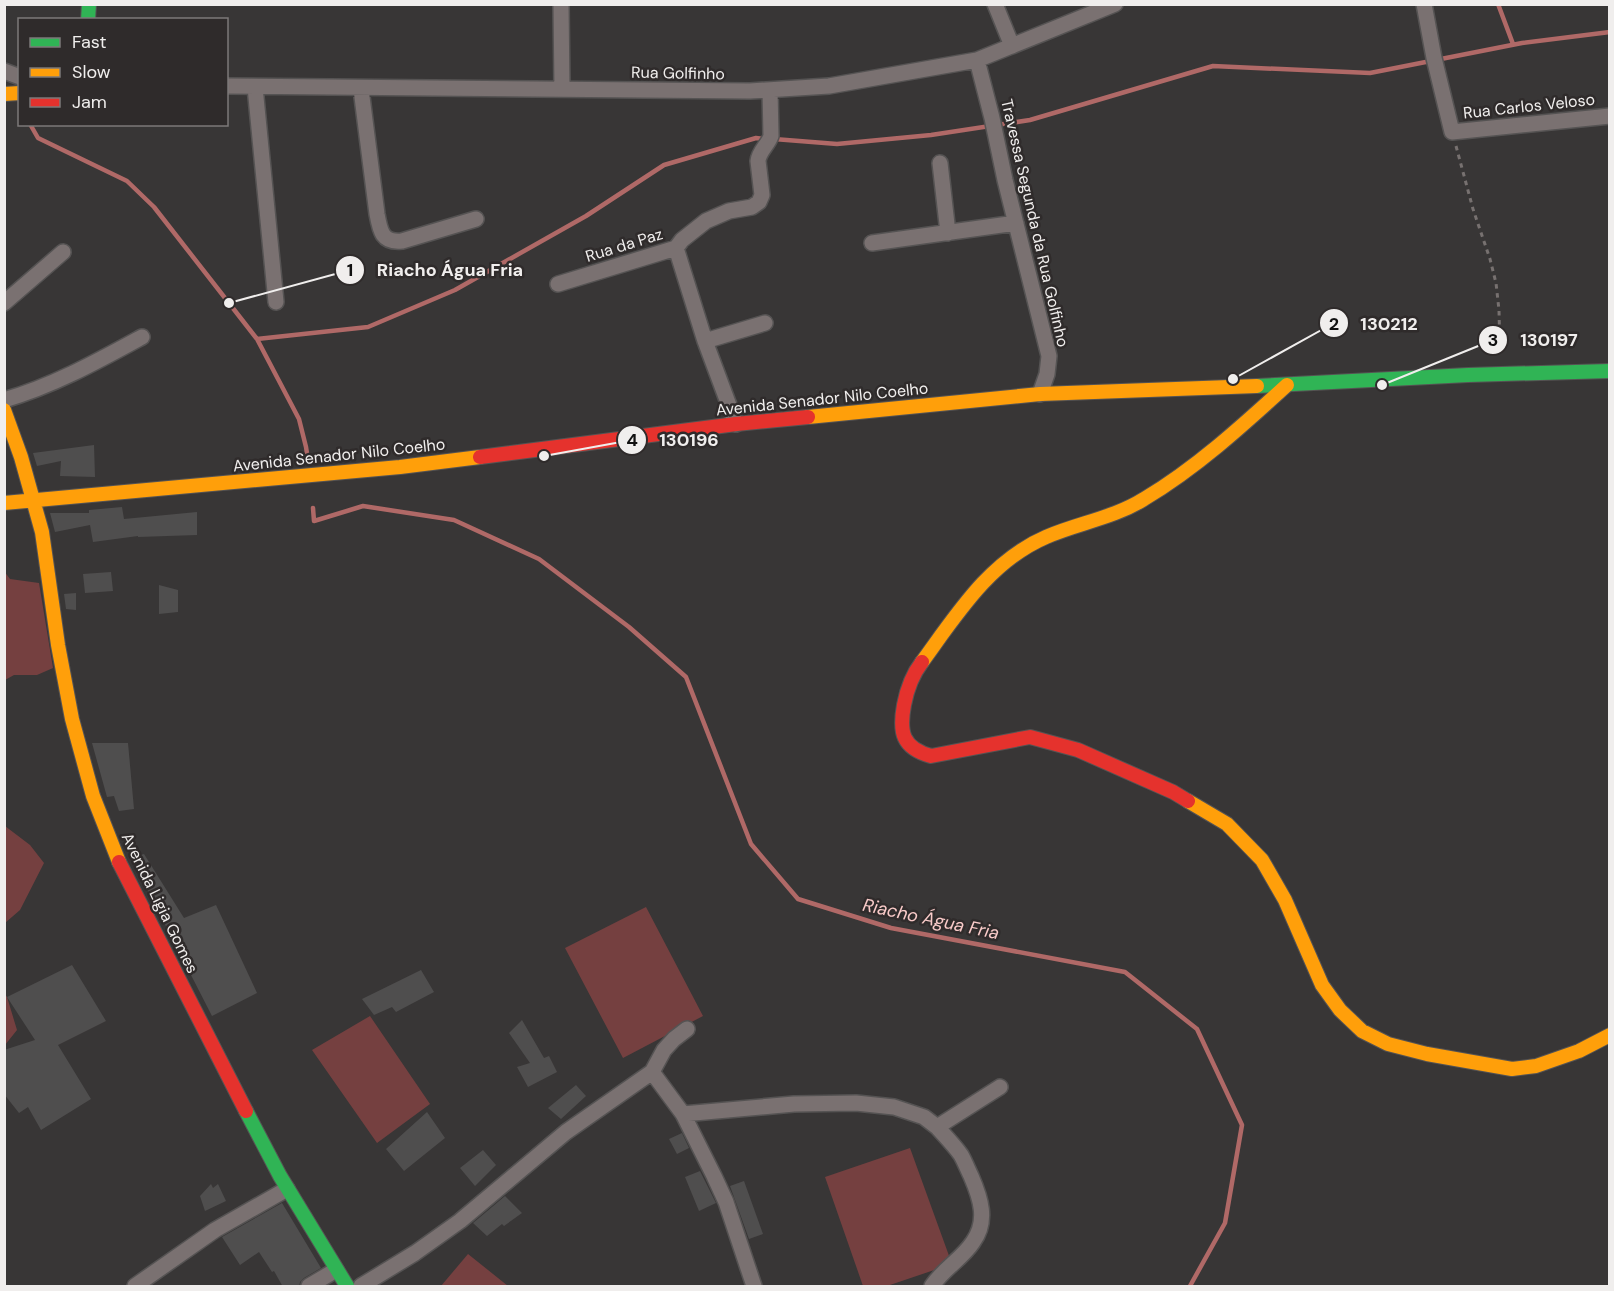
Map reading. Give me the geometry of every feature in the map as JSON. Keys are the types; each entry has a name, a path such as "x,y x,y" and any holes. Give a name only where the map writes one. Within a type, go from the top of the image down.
{"street":[{"path":"561,4 562,89"},
{"path":"995,4 1012,46"},
{"name":"Rua Golfinho","path":"228,86 739,91 829,86 977,60 1115,4"},
{"path":"1424,4 1438,77 1452,132"},
{"name":"Travessa Segunda da Rua Golfinho","path":"977,60 1049,356 1047,374 1040,394"},
{"path":"255,87 276,302"},
{"path":"361,89 377,214 383,235 391,241 402,241 476,219"},
{"path":"676,248 682,240 706,221 729,211 752,207 759,202 762,195 758,156 770,139 770,90"},
{"name":"Rua Carlos Veloso","path":"1452,132 1610,116"},
{"path":"940,164 948,233"},
{"path":"872,243 1016,223"},
{"name":"Rua da Paz","path":"558,284 676,248 705,341 736,424"},
{"path":"4,303 63,252"},
{"path":"705,341 765,323"},
{"path":"4,400 27,393 89,365 142,337"},
{"name":"Avenida Senador Nilo Coelho","path":"4,503 400,467 736,424 1040,394 1610,371"},
{"path":"1287,385 1219,446 1141,501 1099,519 1044,538 1021,551 996,571 968,600 937,639 910,680 902,722 904,737 912,749 919,754 931,756 1030,737 1078,750 1173,792 1227,824 1262,860 1286,900 1322,985 1340,1010 1362,1031 1388,1044 1427,1054 1512,1069 1536,1066 1580,1051 1610,1035"},
{"name":"Avenida Ligia Gomes","path":"4,410 21,458 42,532 58,645 72,719 93,796 117,858 287,1189 347,1287"},
{"path":"361,1287 460,1221 566,1132 652,1072 664,1050 687,1029"},
{"path":"652,1072 683,1114 726,1202 754,1287"},
{"path":"937,1127 1000,1087"},
{"path":"683,1114 784,1104 856,1103 894,1107 924,1117 937,1127 962,1157 983,1212 981,1228 973,1243 943,1271 933,1287"},
{"path":"135,1287 215,1230 287,1189"},
{"path":"309,1287 336,1270"}],"path":[{"path":"1452,132 1496,283 1500,357 1504,375"}],"shaded area":[{"path":"4,571 10,579 39,583 53,668 37,675 14,675 5,680"},
{"path":"5,826 30,845 44,863 20,910 5,923"},
{"path":"646,907 703,1016 623,1058 565,948"},
{"path":"5,994 17,1030 5,1045"},
{"path":"370,1016 430,1104 377,1143 312,1050"},
{"path":"910,1148 952,1264 887,1286 863,1286 825,1177"},
{"path":"468,1254 508,1286 441,1286"}],"building":[{"path":"94,445 95,477 60,476 61,461 37,466 33,453"},
{"path":"122,507 124,519 197,512 197,535 138,536 93,542 90,525 55,532 50,513 89,513 89,510"},
{"path":"111,572 113,591 85,593 83,574"},
{"path":"159,585 178,590 178,612 159,614"},
{"path":"76,593 76,610 66,609 64,594"},
{"path":"92,743 128,743 134,809 119,811 114,796 107,797"},
{"path":"144,854 184,918 216,905 257,993 212,1016 131,858"},
{"path":"72,965 106,1021 58,1045 91,1099 41,1130 28,1107 19,1113 4,1094 4,1050 35,1040 7,997"},
{"path":"421,970 434,992 396,1012 392,1007 374,1015 362,999"},
{"path":"522,1020 544,1058 549,1056 557,1072 528,1087 517,1067 530,1063 509,1033"},
{"path":"576,1085 586,1096 561,1119 548,1108"},
{"path":"427,1112 445,1138 404,1171 386,1149"},
{"path":"682,1133 689,1148 677,1154 669,1139"},
{"path":"483,1150 496,1165 475,1186 460,1168"},
{"path":"700,1171 716,1203 699,1211 685,1177"},
{"path":"744,1181 763,1234 749,1239 730,1186"},
{"path":"211,1184 213,1188 218,1184 226,1201 205,1211 200,1196"},
{"path":"505,1196 522,1213 487,1236 473,1223"},
{"path":"282,1203 321,1268 304,1278 299,1287 283,1287 259,1252 240,1265 222,1237"}],"waterway":[{"path":"1498,4 1513,44"},
{"path":"774,139 837,144 931,135 1030,120 1213,66 1370,73 1522,43 1610,32"},
{"name":"Riacho Água Fria","path":"31,126 38,138 127,181 154,207 257,339 299,419 308,460"},
{"path":"257,339 368,327 455,290 586,216 664,165 756,138 765,139"},
{"name":"Riacho Água Fria","path":"313,508 314,521 363,506 454,520 539,559 629,627 686,677 751,844 798,899 891,928 1125,972 1197,1029 1242,1125 1225,1223 1190,1286"}],"traffic: fast":[{"path":"88,18 89,4"},
{"path":"1257,386 1468,375 1610,371"},
{"path":"246,1111 280,1176 347,1286"}],"traffic: slow":[{"path":"4,94 18,93"},
{"path":"922,662 976,590 1008,560 1026,547 1046,537 1121,511 1144,499 1200,460 1287,385"},
{"path":"808,417 1040,394 1257,386"},
{"path":"4,410 21,457 42,532 58,645 72,719 93,796 119,862"},
{"path":"4,503 400,467 480,457"},
{"path":"1188,801 1227,824 1262,860 1285,900 1322,985 1340,1010 1362,1031 1388,1044 1427,1054 1512,1069 1536,1066 1579,1051 1610,1035"}],"traffic: jam":[{"path":"480,457 808,417"},
{"path":"922,662 908,688 902,723 908,743 921,753 931,756 1030,737 1078,750 1173,792 1188,801"},
{"path":"119,862 246,1111"}],"place":[{"name":"Riacho Água Fria","path":"229,303"},
{"name":"130212","path":"1233,379"},
{"name":"130197","path":"1382,385"},
{"name":"130196","path":"544,456"}]}
